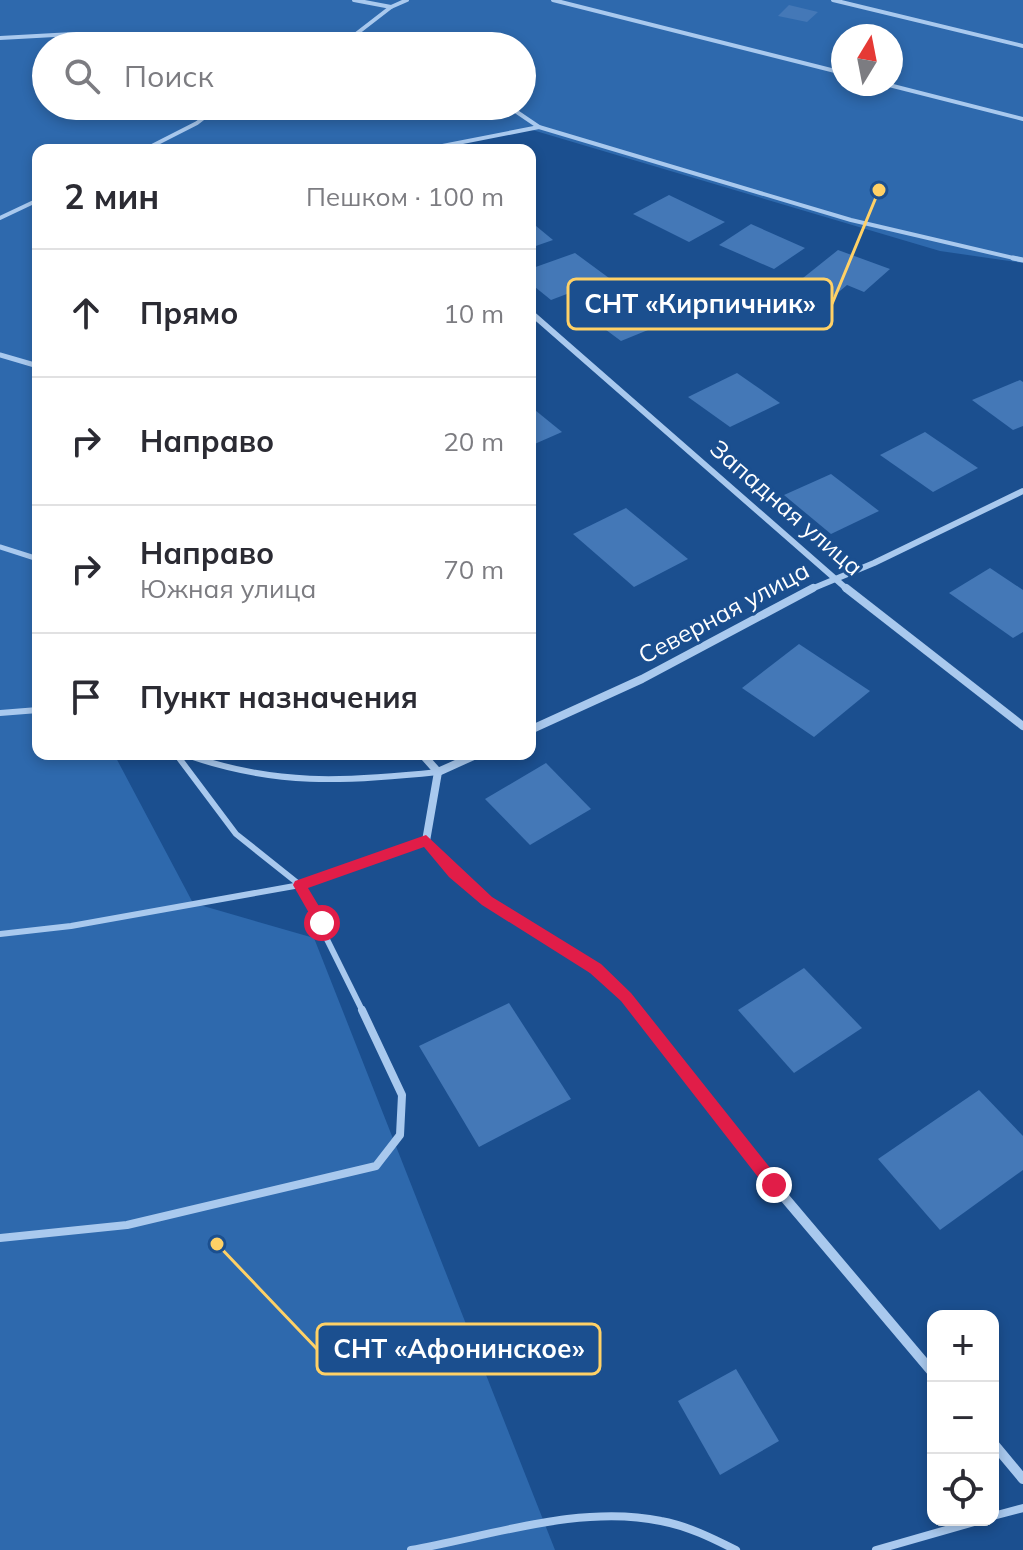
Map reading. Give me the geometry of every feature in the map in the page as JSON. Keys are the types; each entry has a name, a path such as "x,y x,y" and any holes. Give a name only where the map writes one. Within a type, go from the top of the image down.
{"street":[{"name":"Западная улица","path":"536,317 833,578 1023,726"},
{"name":"Северная улица","path":"536,727 642,679 833,578 874,563 1023,491"},
{"path":"427,760 438,772"},
{"path":"438,772 465,760"},
{"path":"438,772 426,841 454,873 487,901 595,969 626,997 774,1185 927,1366"},
{"path":"999,1450 1023,1479"}],"lane":[{"path":"354,0 391,7"},
{"path":"359,32 391,7 407,0"},
{"path":"553,0 831,70"},
{"path":"833,0 1023,46"},
{"path":"0,38 32,36"},
{"path":"903,89 1023,119"},
{"path":"156,144 201,120"},
{"path":"529,120 539,127 851,220 1023,260"},
{"path":"453,144 539,127"},
{"path":"0,218 32,203"},
{"path":"0,355 32,364"},
{"path":"0,547 32,557"},
{"path":"0,713 32,710"},
{"path":"0,1238 127,1225 376,1166 400,1135 402,1095 322,923 300,885 236,834 180,760"},
{"path":"199,760 222,769 310,784 438,772"},
{"path":"0,934 71,926 300,885 426,841"},
{"path":"999,1514 1023,1508"},
{"path":"411,1550 589,1520 649,1519 693,1530 736,1550"},
{"path":"876,1550 960,1526"}],"shaded area":[{"path":"0,0 1023,0 1023,263 940,251 529,129 445,144 32,144 32,760 117,760 193,903 314,938 555,1550 0,1550"}],"building":[{"path":"789,5 818,12 807,22 778,16"},
{"path":"669,195 725,222 689,242 633,214"},
{"path":"751,224 805,248 774,269 719,245"},
{"path":"536,226 553,240 536,246"},
{"path":"838,250 890,269 864,292 847,285 834,296 798,282"},
{"path":"575,253 609,278 551,300 536,288 536,267"},
{"path":"644,296 675,319 621,341 590,318"},
{"path":"737,373 780,403 730,427 688,397"},
{"path":"1020,380 1023,382 1023,426 1013,430 972,400"},
{"path":"536,411 562,432 536,443"},
{"path":"925,432 978,468 933,492 880,455"},
{"path":"831,474 879,511 831,534 784,495"},
{"path":"626,508 688,559 634,587 573,534"},
{"path":"990,568 1023,590 1023,632 1013,638 949,593"},
{"path":"799,644 870,691 814,737 742,688"},
{"path":"546,763 591,809 530,845 485,799"},
{"path":"804,968 862,1028 794,1073 738,1010"},
{"path":"509,1003 571,1099 479,1147 419,1046"},
{"path":"979,1090 1023,1136 1023,1170 940,1230 878,1159"},
{"path":"736,1369 779,1441 720,1475 678,1401"}],"place":[{"name":"СНТ «Кирпичник»","path":"879,190"},
{"name":"СНТ «Афонинское»","path":"217,1244"}],"route":[{"path":"322,923 300,885 426,841 454,873 487,901 595,969 626,997 774,1185"}]}
